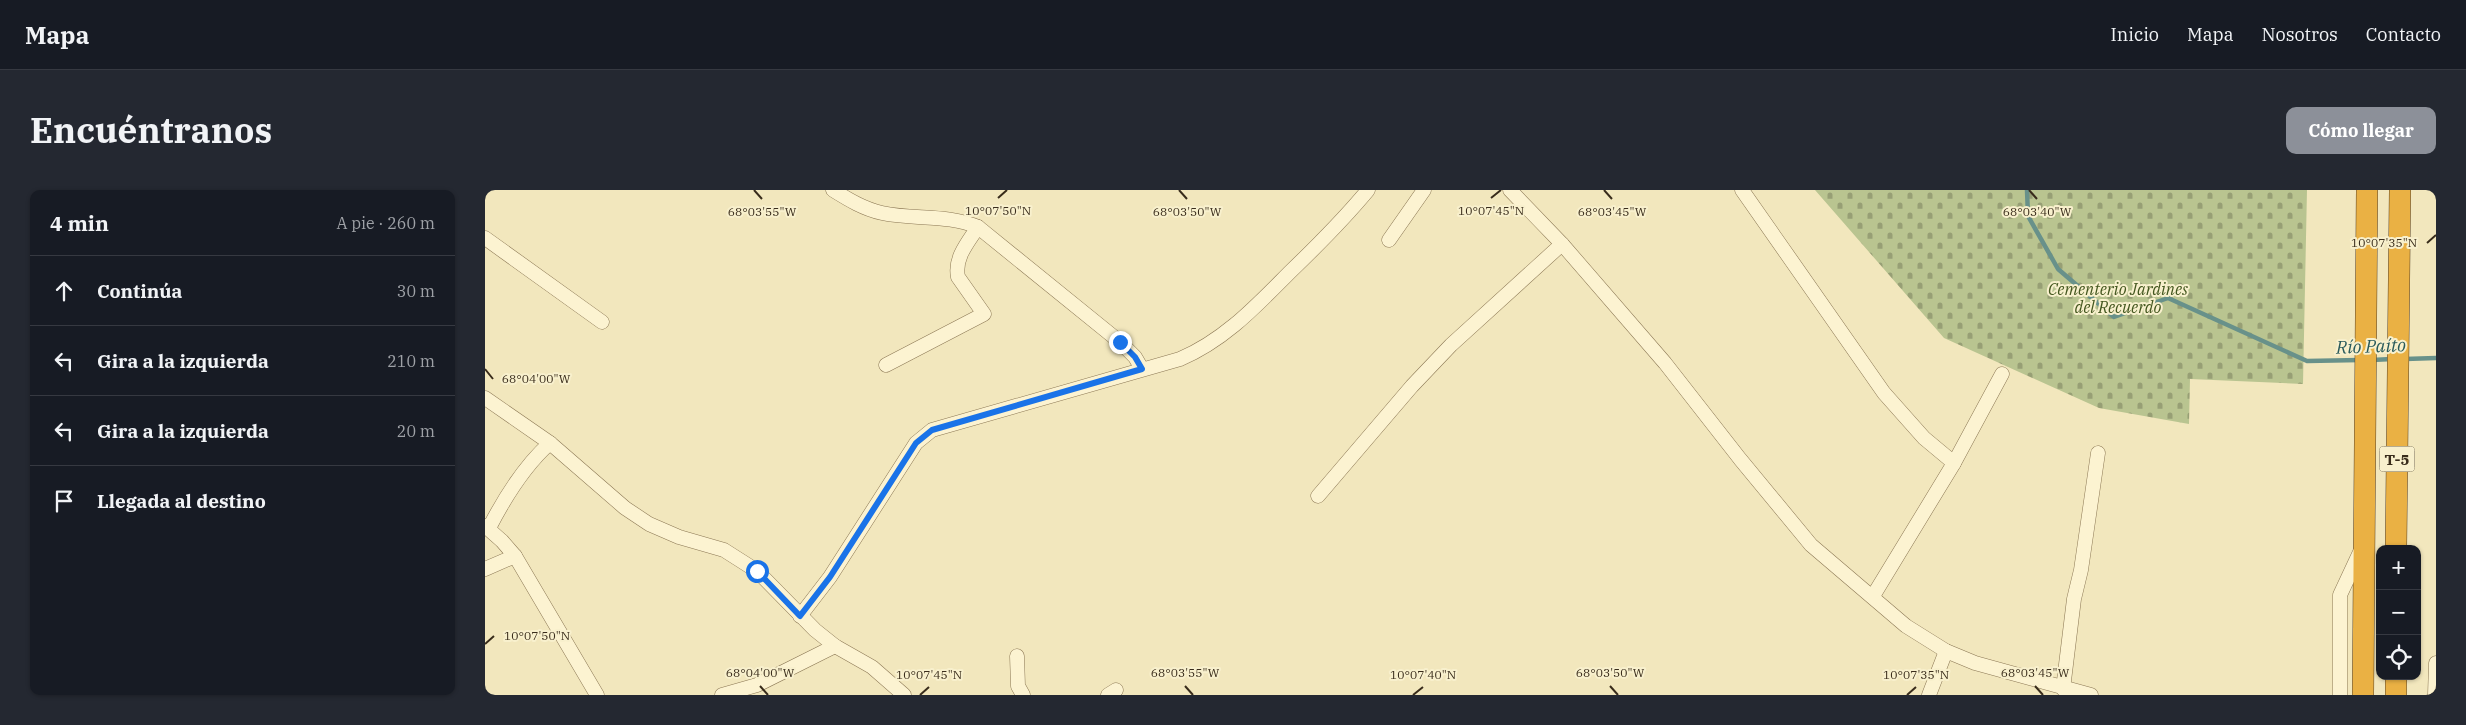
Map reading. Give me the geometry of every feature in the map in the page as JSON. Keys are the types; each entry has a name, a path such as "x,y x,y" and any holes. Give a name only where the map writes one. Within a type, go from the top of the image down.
{"highway":[{"name":"T-5","path":"2363,695 2367,190"},
{"name":"T-5","path":"2396,545 2400,190"},
{"path":"2396,680 2396,695"}],"street":[{"path":"833,190 862,206 884,213 963,222 979,227 1120,342 1135,357 1142,369"},
{"path":"800,616 830,577 916,443 932,430 1180,359 1200,350 1235,325 1328,234 1368,190"},
{"path":"1389,240 1425,190"},
{"path":"1510,190 1562,244 1665,363 1740,459 1811,545 1906,626 1946,651 1975,663 2063,689 2091,695"},
{"path":"1742,190 1884,393 1924,438 1954,463"},
{"path":"887,364 984,314 958,277 957,270 961,256 979,227"},
{"path":"485,238 602,322"},
{"path":"1318,496 1412,386 1451,345 1562,244"},
{"path":"1873,596 1954,463 2002,374"},
{"path":"485,398 551,443 625,508 649,524 679,537 724,550 741,559 757,571 800,616 835,646 872,667 904,695"},
{"path":"551,443 536,455 487,527 515,556 597,695"},
{"path":"2063,689 2071,617 2081,570 2098,453"},
{"path":"2340,695 2340,595 2363,544"},
{"path":"485,569 515,556"},
{"path":"722,695 761,690 835,646"},
{"path":"1929,695 1946,651"},
{"path":"1017,656 1018,686 1023,695"},
{"path":"2435,695 2436,663"}],"green space":[{"name":"Cementerio Jardines del Recuerdo","path":"1815,190 2307,190 2303,384 2190,379 2189,424 2099,408 1944,338"}],"waterway":[{"path":"2027,190 2028,216 2058,269 2114,317 2168,298 2307,361 2360,360"},
{"name":"Río Paíto","path":"2405,359 2436,358"},
{"name":"Río Paíto","path":"2372,360 2392,359"}],"route":[{"path":"757,571 800,616 830,577 916,443 932,430 1142,369 1135,357 1120,342"}]}
